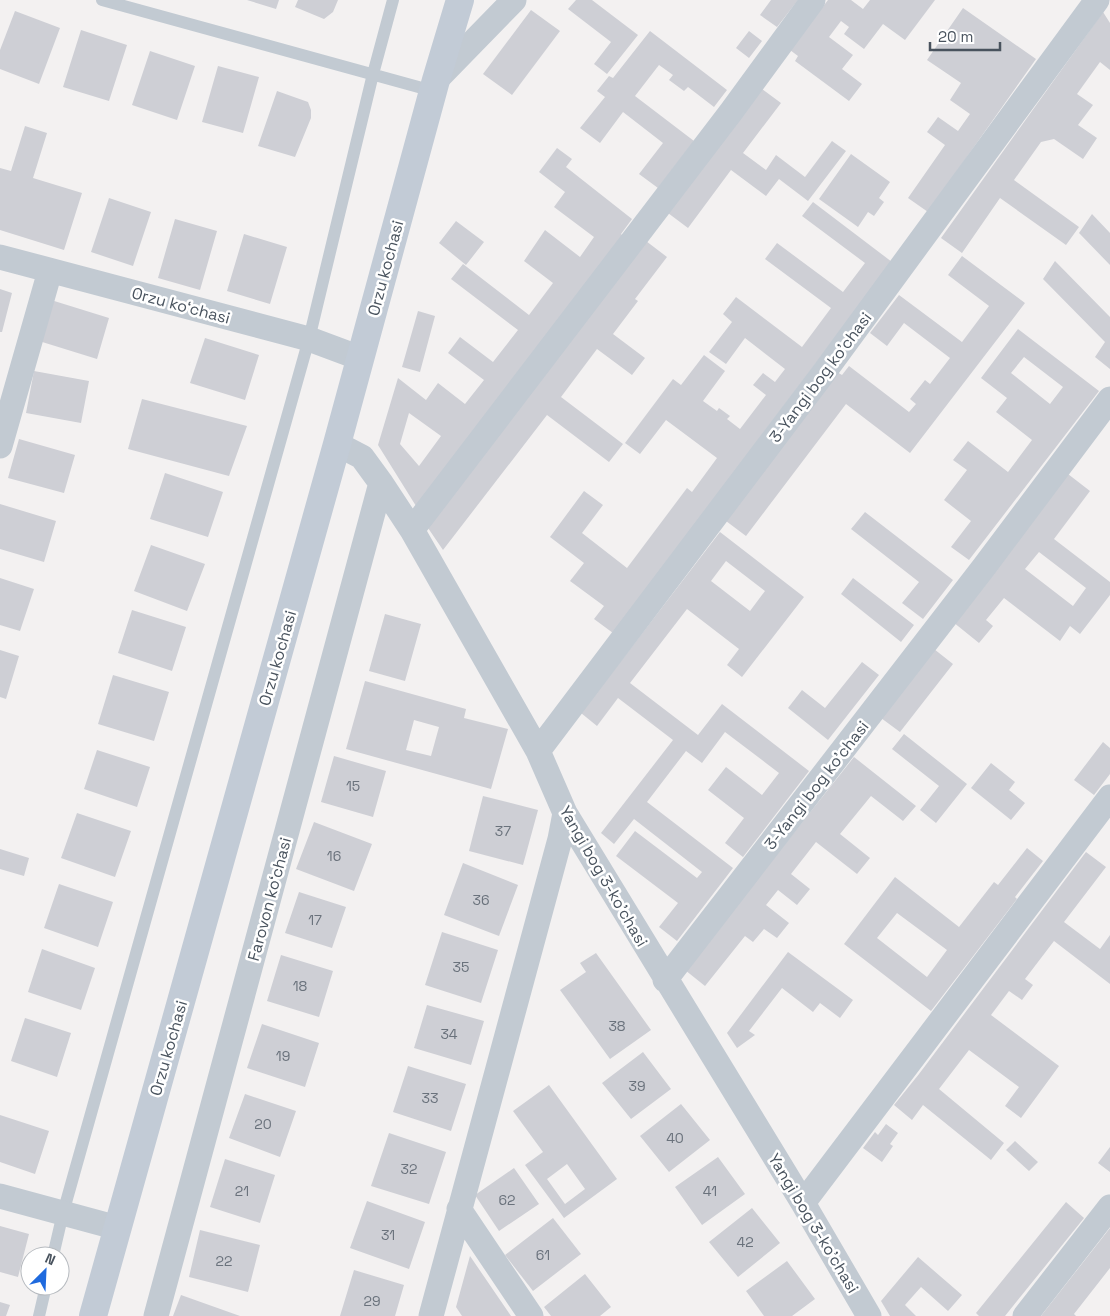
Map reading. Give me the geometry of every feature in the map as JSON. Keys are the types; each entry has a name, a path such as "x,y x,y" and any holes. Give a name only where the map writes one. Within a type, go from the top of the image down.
{"main road":[{"name":"Orzu kochasi","path":"93,1316 337,444 434,85 460,0"}],"street":[{"path":"434,85 514,0"},
{"path":"412,530 731,112 813,0"},
{"name":"3-Yangi bog koʼchasi","path":"538,751 825,371 1097,0"},
{"name":"Orzu koʻchasi","path":"0,257 309,339 360,358"},
{"path":"0,446 50,271"},
{"name":"3-Yangi bog koʼchasi","path":"665,980 984,567 1110,399"},
{"name":"Yangi bog 3-koʼchasi","path":"337,444 362,457 412,530 538,751 565,813 665,980 803,1203 869,1316"},
{"name":"Farovon koʻchasi","path":"156,1316 381,483"},
{"path":"803,1203 1110,797"},
{"path":"431,1316 565,813"},
{"path":"0,1196 118,1228"},
{"path":"1025,1316 1110,1207"},
{"path":"459,1209 532,1316"}],"lane":[{"path":"102,0 373,74 434,85"},
{"path":"55,1246 309,339 373,74 393,0"},
{"path":"39,1316 44,1296"}],"building":[{"path":"247,0 279,0 276,9"},
{"path":"298,0 338,0 333,12 324,19 295,7"},
{"path":"576,0 592,0 638,35 607,74 594,64 611,42 568,9"},
{"path":"771,0 798,0 777,27 760,15"},
{"path":"828,0 851,0 863,9 870,0 935,0 905,40 883,24 864,49 844,34 849,27 841,21 829,37 853,55 842,69 862,84 849,101 795,61 798,56 790,50"},
{"path":"963,8 1036,59 928,212 908,198 945,145 927,132 938,117 958,131 970,114 950,100 961,83 927,60"},
{"path":"531,10 560,31 512,95 483,74"},
{"path":"15,11 60,28 39,84 0,69 0,50"},
{"path":"1103,12 1110,23 1110,70 1100,62 1077,94 1093,105 1078,125 1097,138 1083,159 1054,139 1041,142 1014,180 1079,227 1066,245 1000,198 962,253 941,238"},
{"path":"81,30 127,45 109,101 63,87"},
{"path":"650,31 727,90 714,107 688,87 684,91 669,80 673,75 659,65 635,96 694,141 658,188 639,174 663,143 623,112 600,143 580,128 605,97 597,91 609,76 613,78"},
{"path":"749,31 762,41 749,58 736,48"},
{"path":"150,51 195,66 177,120 132,105"},
{"path":"218,66 259,77 243,133 202,122"},
{"path":"762,89 781,103 743,153 766,170 776,155 805,177 832,141 846,151 808,201 779,179 766,196 731,170 688,228 668,213"},
{"path":"277,91 308,102 311,110 311,118 295,157 258,146"},
{"path":"25,126 47,133 33,178 82,193 64,250 0,230 0,168 11,171"},
{"path":"557,148 572,159 566,167 632,219 621,234 623,236 416,506 378,445 398,378 426,400 438,383 465,404 484,380 448,353 460,337 493,362 518,330 451,279 463,264 529,315 553,283 524,261 545,230 580,257 594,237 554,207 565,192 539,172","holes":["409,413 441,436 419,466 400,444"]},
{"path":"851,154 890,182 879,198 884,202 874,216 868,212 858,227 819,199"},
{"path":"109,198 151,212 133,266 91,252"},
{"path":"813,202 892,262 613,633 594,619 604,606 570,581 584,563 550,537 584,491 603,505 582,533 627,568 687,488 692,492 717,458 666,420 640,454 625,443 673,379 681,385 704,355 725,371 703,401 717,411 719,408 730,416 727,419 740,429 766,395 753,385 763,373 775,382 785,369 745,338 726,364 709,352 732,322 723,314 736,297 802,347 831,308 765,259 777,243 843,292 865,263 802,216"},
{"path":"1092,214 1110,233 1110,265 1079,233"},
{"path":"175,219 217,231 200,290 158,278"},
{"path":"456,221 484,242 466,265 439,243"},
{"path":"244,234 287,247 270,304 227,291"},
{"path":"646,241 667,257 635,299 638,301 613,334 645,358 632,375 597,349 561,397 623,444 609,462 547,415 443,550 428,528"},
{"path":"962,256 1025,303 910,453 846,404 746,536 726,521 837,372 842,375 849,366 909,412 916,404 910,399 925,380 930,384 950,358 904,323 887,346 870,333 899,295 962,342 989,306 948,275"},
{"path":"1055,261 1110,317 1110,369 1095,357 1105,342 1043,279"},
{"path":"0,289 12,293 2,332 0,332"},
{"path":"51,300 109,318 97,359 39,341"},
{"path":"418,311 435,316 420,372 402,367"},
{"path":"1018,329 1099,391 969,560 951,547 971,521 944,500 967,470 953,460 968,441 1008,472 1032,440 996,412 1007,398 981,378","holes":["1024,357 1063,387 1050,404 1011,373"]},
{"path":"205,338 259,355 245,400 190,383"},
{"path":"34,371 89,381 81,423 26,413"},
{"path":"142,399 247,426 229,476 128,449"},
{"path":"19,439 75,455 64,493 8,478"},
{"path":"165,473 223,492 208,537 150,519"},
{"path":"1068,474 1090,491 1054,539 1110,582 1110,595 1080,634 1070,626 1060,641 1004,598 986,620 993,626 979,643 953,622","holes":["1039,552 1086,588 1073,606 1025,569"]},
{"path":"0,504 56,521 44,562 0,549"},
{"path":"865,512 953,580 923,619 902,603 919,582 851,529"},
{"path":"720,532 804,597 742,677 727,665 739,649 687,609 630,683 698,735 722,704 809,771 743,857 725,843 744,818 708,790 726,767 762,795 779,773 725,732 702,763 686,751 647,802 733,868 677,941 659,927 678,903 616,856 635,831 697,878 702,872 634,819 614,844 601,833 673,740 618,698 597,726 581,713","holes":["726,561 765,591 750,611 711,581"]},
{"path":"151,545 205,564 187,611 134,591"},
{"path":"0,578 34,589 20,631 0,625"},
{"path":"853,578 914,625 901,642 841,594"},
{"path":"132,610 186,627 172,671 118,653"},
{"path":"385,614 421,624 405,681 369,671"},
{"path":"934,649 953,664 900,732 881,718"},
{"path":"0,650 19,656 6,699 0,697"},
{"path":"862,662 879,675 828,740 788,708 802,690 825,708"},
{"path":"113,675 169,692 154,741 98,724"},
{"path":"365,681 466,709 464,718 508,729 491,789 346,749","holes":["414,720 439,727 431,756 406,750"]},
{"path":"904,734 967,784 936,823 920,810 939,786 892,749"},
{"path":"1103,742 1110,748 1110,774 1094,795 1074,780"},
{"path":"97,750 150,767 137,807 84,789"},
{"path":"334,756 386,771 373,817 321,802"},
{"path":"854,757 916,806 903,821 871,796 840,834 870,858 857,874 816,842 791,874 810,889 797,905 778,890 766,905 789,923 777,938 764,929 753,942 745,936 705,986 685,970"},
{"path":"991,763 1015,782 1009,790 1025,803 1011,820 971,788"},
{"path":"483,796 538,810 523,865 469,851"},
{"path":"77,813 131,831 115,877 61,858"},
{"path":"314,822 372,844 354,891 296,869"},
{"path":"1027,848 1043,861 1015,897 1017,899 931,1011 844,944 895,877 959,927 994,882 998,885","holes":["897,913 947,950 927,977 877,938"]},
{"path":"0,849 29,858 24,876 0,869"},
{"path":"1086,852 1106,867 1064,922 1100,949 1110,935 1110,984 1054,941 1025,979 1033,985 1022,1000 1009,991 991,1015 1059,1066 1021,1118 1005,1106 1019,1087 969,1050 939,1089 1004,1143 991,1160 923,1105 912,1120 894,1105"},
{"path":"463,863 518,885 499,936 444,915"},
{"path":"59,884 113,902 98,947 44,928"},
{"path":"299,892 346,907 332,948 285,933"},
{"path":"442,932 498,950 481,1003 425,985"},
{"path":"42,949 95,968 81,1010 28,992"},
{"path":"788,952 853,1000 840,1018 820,1003 813,1012 782,988 749,1031 755,1035 737,1048 727,1033"},
{"path":"596,953 651,1030 610,1059 560,990 586,972 580,963"},
{"path":"281,955 333,971 319,1017 267,1001"},
{"path":"427,1005 484,1021 471,1065 414,1048"},
{"path":"25,1018 71,1033 57,1077 11,1061"},
{"path":"262,1024 319,1043 305,1087 247,1068"},
{"path":"643,1052 671,1089 631,1119 602,1083"},
{"path":"408,1066 466,1084 451,1131 393,1112"},
{"path":"549,1085 617,1179 564,1218 525,1165 543,1152 513,1111","holes":["567,1164 585,1189 565,1204 547,1179"]},
{"path":"245,1094 296,1111 280,1157 229,1138"},
{"path":"681,1104 710,1140 669,1172 640,1136"},
{"path":"0,1115 49,1131 35,1174 0,1162"},
{"path":"886,1124 898,1133 890,1144 893,1146 882,1162 863,1148 875,1132 878,1135"},
{"path":"389,1133 446,1152 429,1204 371,1186"},
{"path":"1015,1141 1038,1162 1029,1171 1006,1150"},
{"path":"1110,1147 1110,1172 1098,1163"},
{"path":"718,1157 745,1194 702,1225 675,1187"},
{"path":"225,1159 275,1175 260,1223 210,1207"},
{"path":"514,1168 539,1204 499,1231 475,1195"},
{"path":"367,1201 425,1222 409,1269 350,1248"},
{"path":"1066,1202 1084,1218 1005,1316 979,1316 976,1313"},
{"path":"752,1208 780,1243 738,1277 709,1242"},
{"path":"553,1218 581,1254 533,1291 505,1255"},
{"path":"0,1226 29,1234 26,1246 20,1246 18,1277 0,1272"},
{"path":"1110,1228 1110,1268 1074,1314 1076,1316 1041,1316"},
{"path":"200,1230 260,1245 248,1292 189,1277"},
{"path":"470,1256 511,1316 462,1316 456,1307"},
{"path":"918,1257 962,1295 948,1311 921,1287 905,1305 916,1316 890,1316 881,1301"},
{"path":"787,1261 815,1299 792,1316 764,1316 746,1291"},
{"path":"354,1270 404,1285 395,1316 340,1316"},
{"path":"585,1274 611,1307 600,1316 551,1316 544,1307"},
{"path":"181,1295 240,1316 173,1316"},
{"path":"0,1302 10,1305 6,1316 0,1316"}]}
